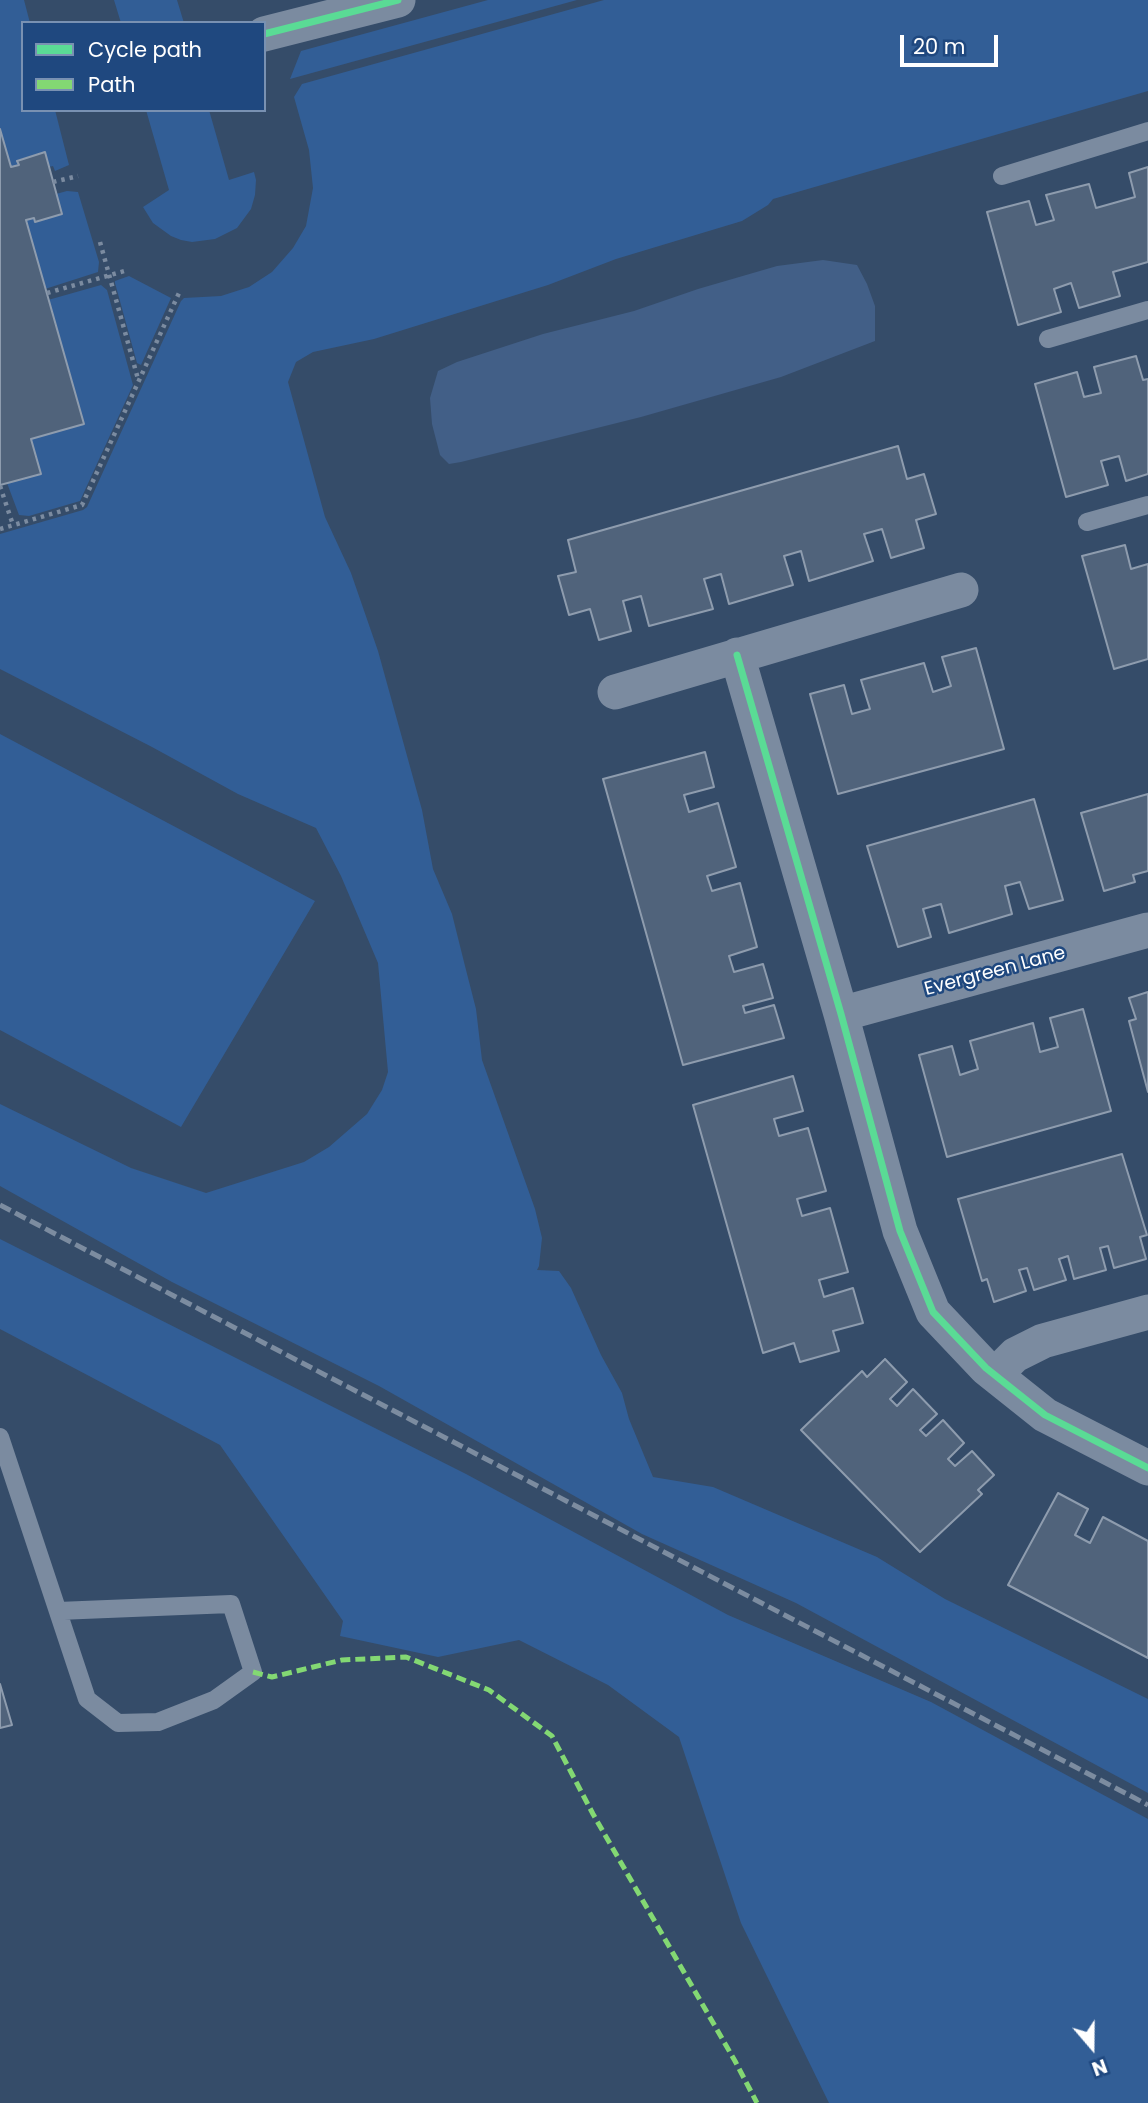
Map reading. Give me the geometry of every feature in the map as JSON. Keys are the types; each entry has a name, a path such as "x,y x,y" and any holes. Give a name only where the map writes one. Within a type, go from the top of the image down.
{"street":[{"path":"266,33 398,0"},
{"path":"615,692 961,590"},
{"path":"737,655 841,1014 900,1231 933,1312 995,1375 1045,1415 1148,1468"},
{"name":"Evergreen Lane","path":"841,1014 1148,930"},
{"path":"995,1375 1015,1355 1043,1342 1148,1311"}],"lane":[{"path":"1002,176 1148,131"},
{"path":"1048,339 1148,310"},
{"path":"1087,522 1148,505"},
{"path":"0,1437 58,1611 88,1699 118,1723 158,1722 214,1700 253,1672 231,1604 58,1611"}],"path":[{"path":"53,182 78,176"},
{"path":"100,242 139,381"},
{"path":"47,293 128,270"},
{"path":"0,529 82,505 178,293"},
{"path":"0,486 13,525"}],"shaded area":[{"path":"0,0 24,0 29,21 21,21 21,112 56,112 69,165 55,171 53,166 49,167 44,152 18,160 19,165 11,167 0,129"},
{"path":"114,0 177,0 183,21 120,21"},
{"path":"488,0 577,0 290,79 301,51"},
{"path":"604,0 1148,0 1148,91 773,199 742,221 616,259 548,285 374,339 313,352 296,362 288,382 325,517 351,573 378,651 422,810 433,869 452,914 476,1009 482,1060 535,1209 542,1238 537,1270 559,1271 571,1288 601,1355 622,1393 629,1419 653,1477 713,1487 877,1557 945,1599 1148,1699 1148,1793 796,1603 642,1534 379,1386 172,1282 0,1186 0,1104 131,1168 206,1193 304,1162 329,1147 367,1114 382,1090 388,1072 378,963 341,876 316,828 238,794 0,669 0,534 87,507 181,301 184,298 221,296 249,287 272,272 293,248 306,226 313,188 309,150 294,97 302,84"},
{"path":"147,112 210,112 229,180 254,172 255,195 251,209 237,228 215,239 192,242 181,240 153,223 143,207 169,190"},
{"path":"78,192 99,262 98,272 45,289 26,220 34,218 36,222 62,214 56,194"},
{"path":"823,260 857,265 875,306 875,341 781,377 641,417 461,462 449,464 440,455 432,424 430,398 438,371 457,362 543,334 634,311 777,266"},
{"path":"129,276 171,298 141,365 137,363 115,283"},
{"path":"101,285 107,290 133,385 80,501 29,516 19,515 7,483 41,474 31,439 84,424 48,300"},
{"path":"0,734 315,901 181,1127 0,1030"},
{"path":"0,1239 466,1474 728,1615 931,1702 1148,1819 1148,2103 829,2103 741,1923 679,1737 608,1685 519,1640 438,1657 340,1636 343,1621 220,1445 0,1329"}],"building":[{"path":"0,129 11,167 19,165 17,161 45,152 62,214 35,222 34,218 26,220 84,424 31,439 41,474 0,485"},
{"path":"1148,167 1148,262 1113,272 1120,296 1079,308 1071,283 1054,289 1061,312 1018,325 987,212 1029,201 1036,225 1054,220 1046,195 1089,184 1096,208 1135,197 1129,173"},
{"path":"1136,356 1143,380 1148,379 1148,474 1126,481 1119,456 1101,461 1108,485 1066,497 1035,384 1077,372 1084,397 1101,393 1094,367"},
{"path":"898,446 907,479 924,474 936,514 916,520 924,548 891,558 882,529 864,534 873,561 809,581 801,551 784,556 793,585 729,604 721,574 704,579 713,609 649,626 641,596 623,601 631,631 599,640 590,609 569,615 558,576 576,572 568,540"},
{"path":"1125,545 1131,569 1148,564 1148,659 1114,669 1082,556"},
{"path":"976,648 1004,749 838,794 810,694 844,685 852,714 870,709 861,680 924,663 933,692 951,686 942,657"},
{"path":"705,752 714,787 684,795 689,812 718,803 736,867 707,876 712,891 740,883 757,947 729,956 734,972 763,964 773,998 743,1006 745,1013 774,1005 784,1038 683,1065 603,779"},
{"path":"1148,794 1148,871 1133,875 1135,882 1104,891 1081,813"},
{"path":"1034,799 1063,900 1029,909 1020,882 1005,886 1012,914 949,933 941,904 923,909 931,937 898,947 867,846"},
{"path":"1148,992 1148,1092 1129,1021 1136,1019 1129,998"},
{"path":"1083,1009 1111,1111 947,1157 919,1055 952,1046 960,1075 978,1069 970,1041 1033,1023 1040,1052 1058,1047 1050,1018"},
{"path":"793,1076 803,1111 774,1119 779,1136 808,1128 826,1191 797,1199 802,1216 830,1208 848,1272 819,1280 824,1297 853,1288 863,1323 833,1331 839,1351 800,1362 794,1343 763,1353 693,1105"},
{"path":"1122,1154 1147,1235 1140,1237 1146,1259 1114,1268 1108,1246 1100,1248 1106,1270 1074,1279 1068,1256 1059,1259 1066,1280 1034,1290 1027,1268 1019,1270 1026,1291 994,1302 987,1279 982,1281 958,1199"},
{"path":"885,1359 907,1382 890,1399 897,1406 913,1389 937,1414 920,1430 926,1436 943,1420 964,1443 948,1459 955,1466 972,1451 994,1475 978,1490 982,1494 920,1552 801,1430 862,1371 867,1377"},
{"path":"1058,1493 1088,1509 1075,1535 1090,1543 1103,1517 1148,1541 1148,1658 1008,1585"},
{"path":"0,1684 12,1725 0,1728"}],"railway":[{"path":"0,1205 1148,1805"}],"marked path":[{"path":"253,1672 272,1677 342,1660 406,1657 489,1690 552,1736 593,1814 757,2103"}],"cycle path":[{"path":"266,33 398,0"},
{"path":"737,655 841,1014 900,1231 933,1312 986,1368 1045,1415 1148,1468"}]}
